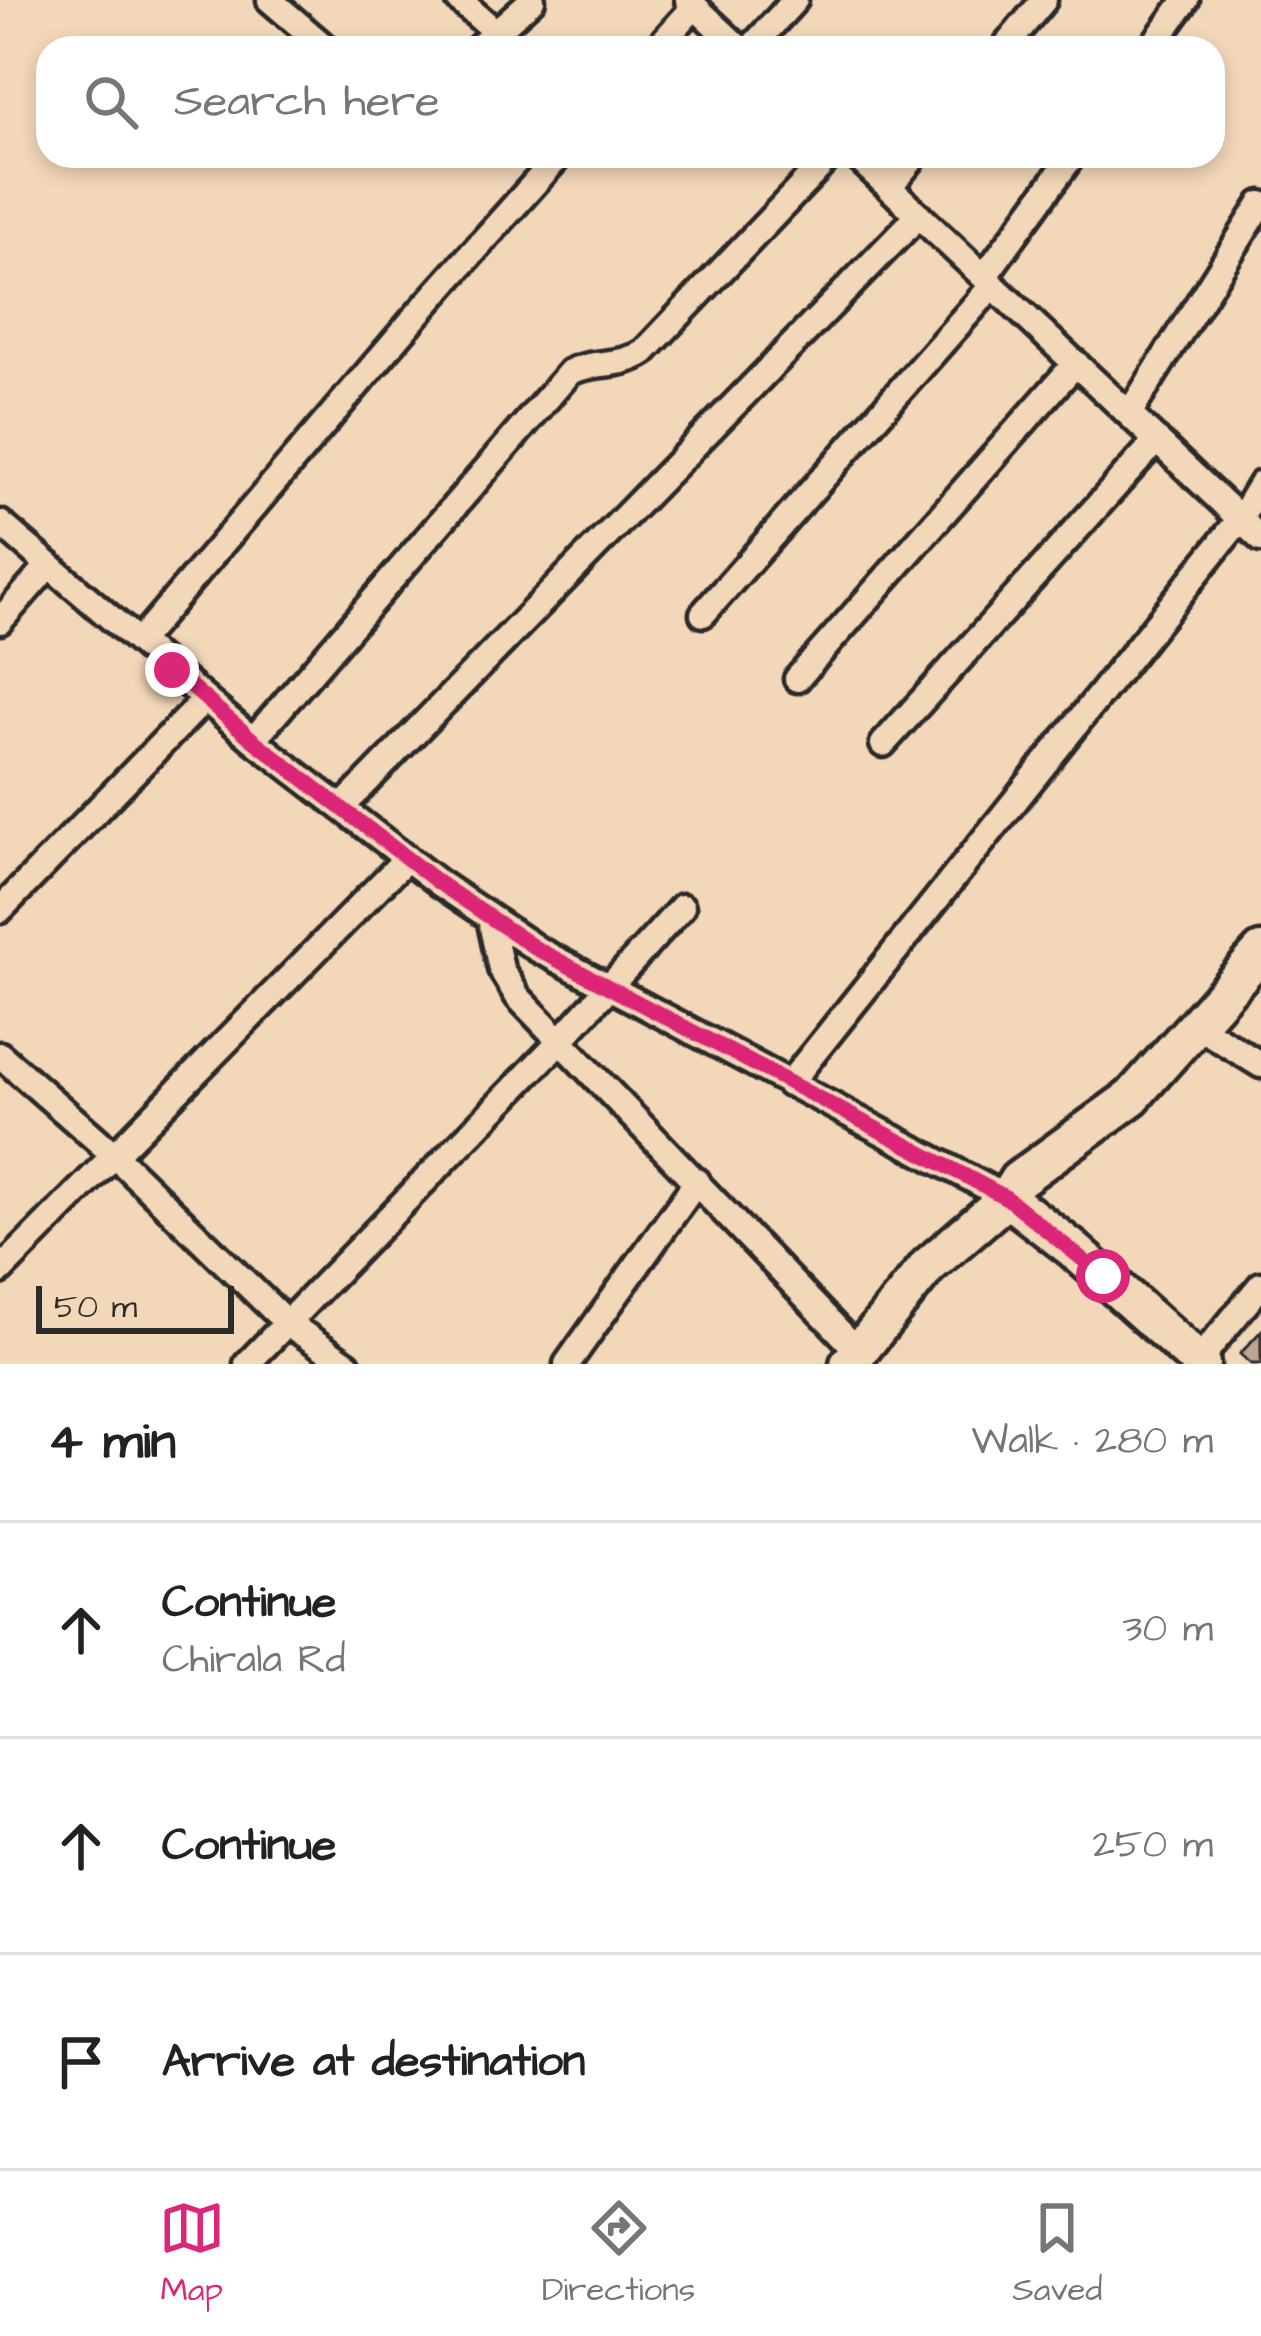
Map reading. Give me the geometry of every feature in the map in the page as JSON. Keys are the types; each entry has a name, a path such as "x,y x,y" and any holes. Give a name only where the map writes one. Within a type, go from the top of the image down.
{"main road":[{"path":"854,1358 928,1266 1007,1198 1018,1180 1132,1096 1261,952"},
{"path":"1007,1198 1073,1249 1199,1363"}],"street":[{"path":"270,0 312,36"},
{"path":"459,0 484,36"},
{"path":"492,36 532,0"},
{"path":"762,36 795,0"},
{"path":"1014,36 1044,0"},
{"path":"1160,36 1186,0"},
{"path":"666,36 691,3 727,36"},
{"path":"139,641 416,316 549,168"},
{"path":"253,740 570,372 583,366 632,361 644,352 819,168"},
{"path":"869,168 1261,539"},
{"path":"889,187 905,168"},
{"path":"703,614 988,281 1064,168"},
{"path":"1129,414 1261,204"},
{"path":"343,806 919,214"},
{"path":"797,679 1076,363"},
{"path":"883,744 1157,440"},
{"path":"789,1084 1240,519 1261,484"},
{"path":"0,523 253,740 490,918 537,949 1007,1198"},
{"path":"0,620 49,565"},
{"path":"0,910 205,698"},
{"path":"0,1271 407,858"},
{"path":"247,1364 559,1042 682,907"},
{"path":"490,918 508,982 559,1042 698,1181 854,1358"},
{"path":"1196,1025 1261,1065"},
{"path":"0,1055 113,1154 286,1322 347,1364"},
{"path":"567,1364 698,1181"},
{"path":"1199,1363 1261,1285"}],"building":[{"path":"1261,1331 1261,1364 1251,1364 1240,1354"}],"route":[{"path":"172,670 253,740 439,883 537,949 1007,1198 1103,1276"}]}
